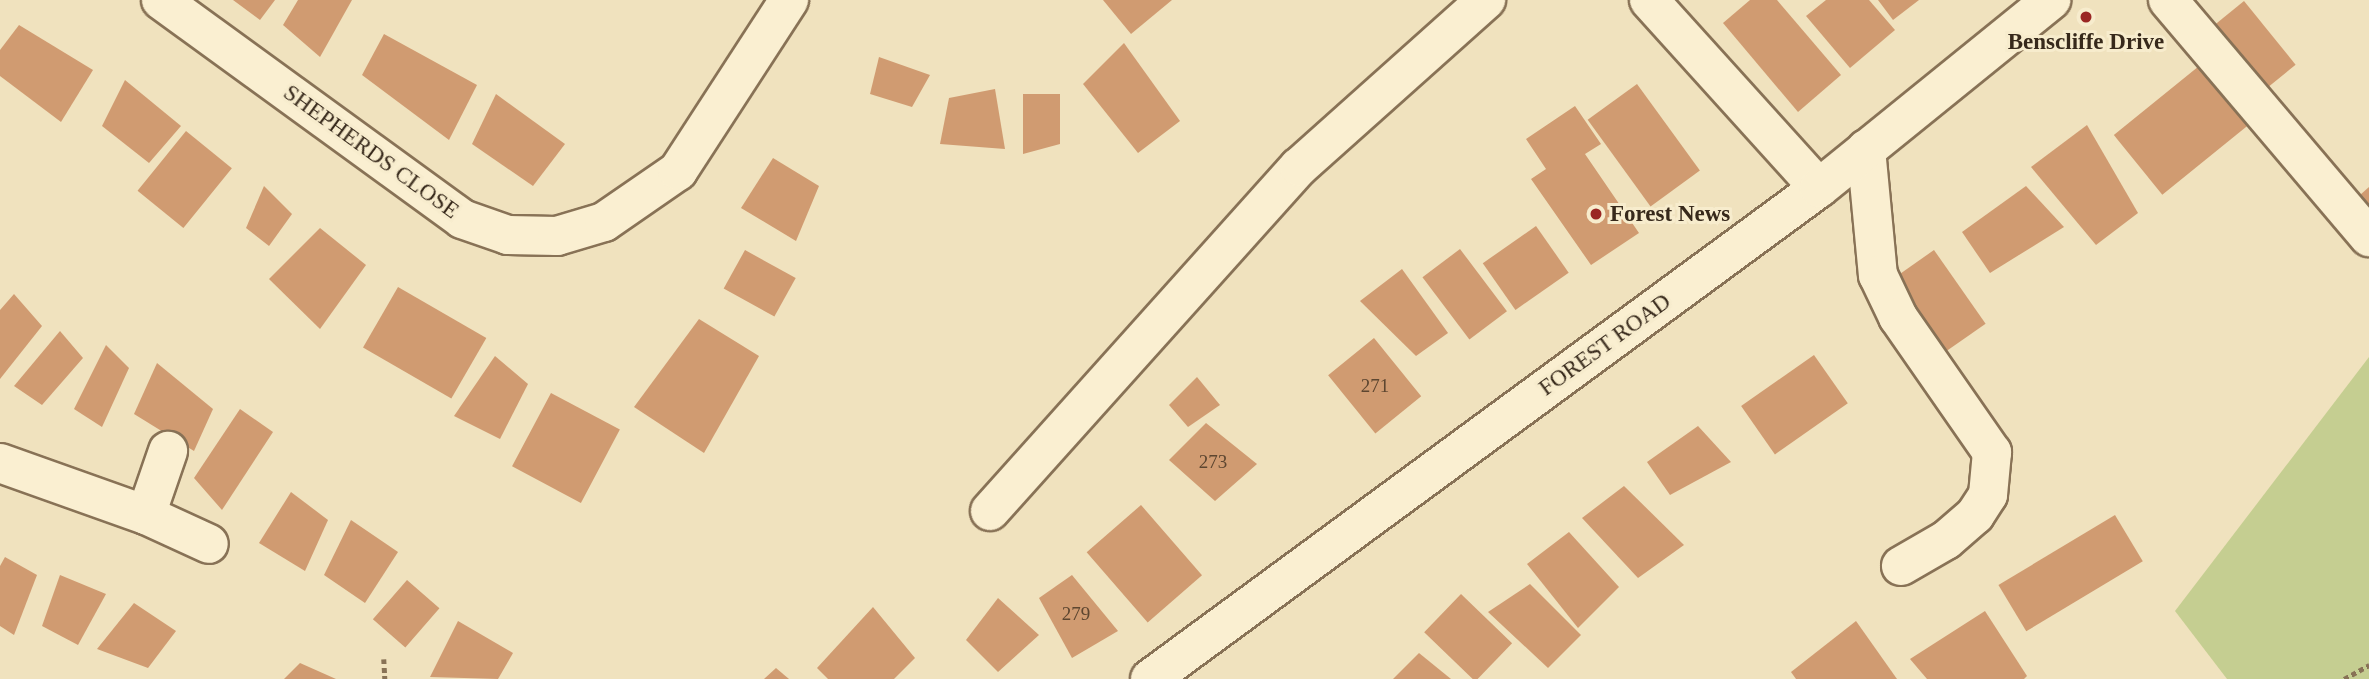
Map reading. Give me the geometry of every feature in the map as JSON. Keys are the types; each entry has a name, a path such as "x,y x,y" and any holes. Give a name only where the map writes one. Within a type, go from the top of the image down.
{"street":[{"name":"SHEPHERDS CLOSE","path":"161,0 462,219 508,235 557,236 604,222 641,201 678,171 789,0"},
{"path":"990,511 1299,167 1486,0"},
{"path":"1649,0 1819,188"},
{"name":"FOREST ROAD","path":"1150,679 1819,188 2051,0"},
{"path":"2168,0 2369,237"},
{"path":"1867,149 1878,275 1898,317 1992,452 1988,495 1975,515 1946,540 1900,566"},
{"path":"146,515 168,452"},
{"path":"0,463 146,515 209,544"}],"path":[{"path":"384,659 385,679"},
{"path":"2344,679 2369,665"}],"green space":[{"path":"2369,357 2369,679 2227,679 2175,611"}],"building":[{"path":"233,0 275,0 260,20"},
{"path":"298,0 352,0 320,57 283,25"},
{"path":"1103,0 1172,0 1131,34"},
{"path":"1750,0 1777,0 1841,75 1798,112 1723,23"},
{"path":"1826,0 1869,0 1895,30 1850,68 1806,16"},
{"path":"1878,0 1919,0 1893,20"},
{"path":"2244,1 2296,65 2268,87 2216,24"},
{"path":"19,25 93,70 61,122 0,76 0,50"},
{"path":"384,34 477,85 449,140 362,75"},
{"path":"1124,43 1180,121 1138,153 1083,84"},
{"path":"879,57 930,75 912,107 870,94"},
{"path":"2204,62 2252,122 2162,195 2114,135"},
{"path":"125,80 181,126 149,163 102,126"},
{"path":"1637,84 1700,171 1651,206 1588,120"},
{"path":"995,89 1005,149 940,144 949,98"},
{"path":"496,94 565,144 533,186 472,144"},
{"path":"1023,94 1060,94 1060,144 1023,154"},
{"path":"1575,106 1601,144 1585,154 1639,233 1591,265 1531,179 1546,169 1526,139"},
{"path":"2087,125 2138,213 2096,245 2031,167"},
{"path":"186,131 232,168 183,228 138,191"},
{"path":"773,158 819,186 796,241 741,208"},
{"path":"264,186 292,214 269,246 246,228"},
{"path":"2026,186 2064,227 1990,273 1962,232"},
{"path":"2369,187 2369,207 2360,195"},
{"path":"1536,226 1569,273 1515,310 1483,263"},
{"path":"320,228 366,265 320,329 269,279"},
{"path":"1460,249 1507,311 1469,340 1422,277"},
{"path":"745,250 796,278 774,317 724,288"},
{"path":"1934,250 1986,324 1942,354 1891,280"},
{"path":"1402,269 1448,333 1416,356 1360,301"},
{"path":"398,287 486,338 451,399 363,348"},
{"path":"14,294 42,326 0,379 0,310"},
{"path":"699,319 759,356 704,453 634,407"},
{"path":"60,331 83,358 42,405 14,386"},
{"path":"1374,338 1421,396 1375,433 1328,375"},
{"path":"106,345 129,368 102,427 74,409"},
{"path":"1814,355 1848,403 1775,454 1741,406"},
{"path":"495,356 528,384 500,439 454,416"},
{"path":"157,363 213,409 194,451 134,414"},
{"path":"1197,377 1220,405 1188,427 1169,405"},
{"path":"551,393 620,430 581,503 512,466"},
{"path":"240,409 273,432 222,510 194,478"},
{"path":"1206,423 1257,464 1215,501 1169,460"},
{"path":"1698,426 1731,462 1670,495 1647,462"},
{"path":"1624,486 1684,545 1638,578 1582,518"},
{"path":"291,492 328,520 305,571 259,543"},
{"path":"1141,505 1202,575 1148,622 1087,552"},
{"path":"2115,515 2143,561 2026,631 1998,585"},
{"path":"351,520 398,552 365,603 324,575"},
{"path":"1569,532 1619,587 1578,628 1527,564"},
{"path":"5,557 37,575 14,635 0,626 0,566"},
{"path":"60,575 106,594 78,645 42,626"},
{"path":"1072,575 1118,631 1072,658 1039,598"},
{"path":"407,580 439,608 405,647 373,619"},
{"path":"1530,584 1581,635 1548,668 1488,612"},
{"path":"1461,594 1512,643 1478,679 1473,679 1424,632"},
{"path":"998,598 1039,635 998,672 966,640"},
{"path":"134,603 176,631 148,668 97,649"},
{"path":"873,607 915,658 894,679 828,679 817,668"},
{"path":"1985,611 2027,676 2024,679 1927,679 1910,659"},
{"path":"458,621 513,653 498,679 430,677"},
{"path":"1856,621 1897,679 1796,679 1791,672"},
{"path":"1419,653 1451,679 1393,679"},
{"path":"300,663 336,679 284,679"},
{"path":"776,668 789,679 764,679"}],"place":[{"name":"Benscliffe Drive","path":"2086,17"},
{"name":"Forest News","path":"1596,214"}]}
